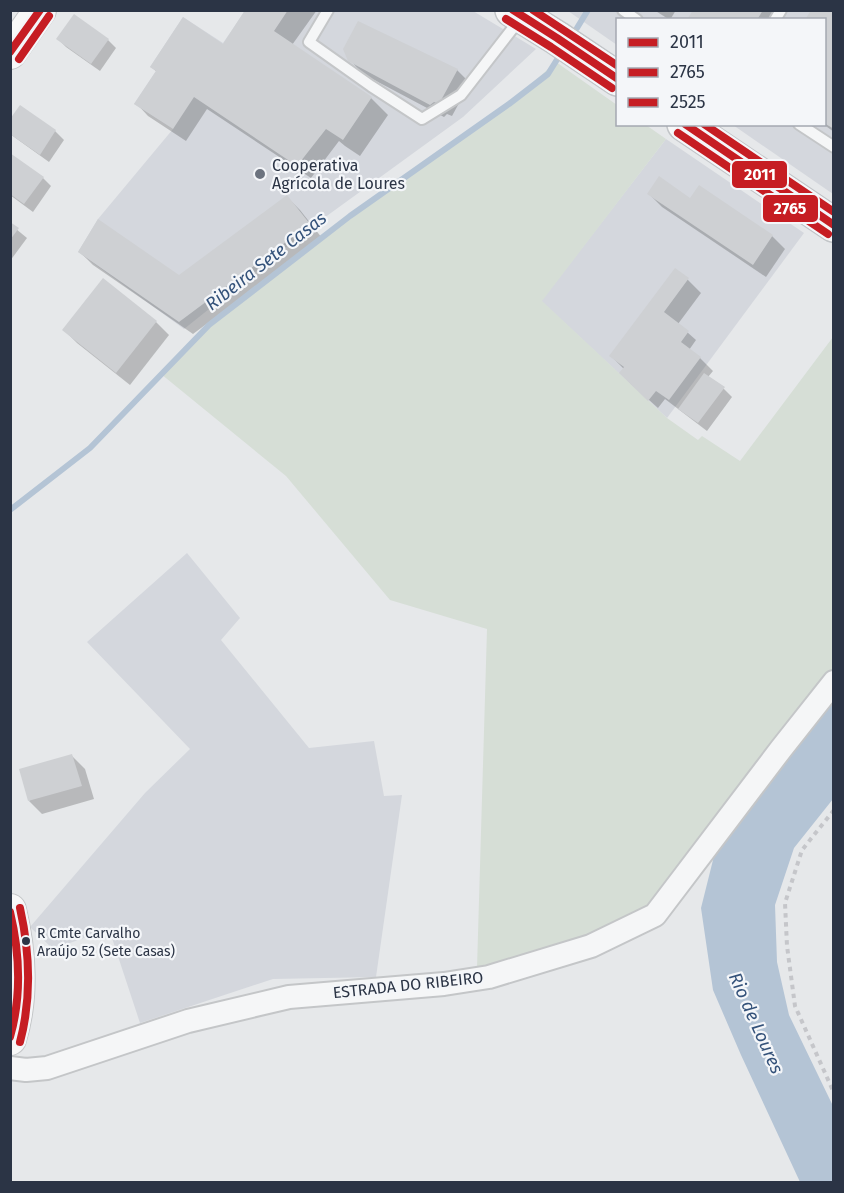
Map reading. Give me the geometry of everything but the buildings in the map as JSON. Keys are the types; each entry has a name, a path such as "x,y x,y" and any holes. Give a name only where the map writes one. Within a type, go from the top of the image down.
{"main road":[{"path":"10,53 40,10"},
{"path":"517,13 616,78"},
{"path":"687,126 834,225"},
{"path":"10,910 19,962 18,997 10,1040"}],"street":[{"name":"ESTRADA DO RIBEIRO","path":"10,1068 26,1070 46,1068 188,1021 289,997 444,984 489,977 591,946 655,915 834,682"}],"lane":[{"path":"328,10 309,42 422,119 461,95 517,13"},
{"path":"802,126 834,147"}],"path":[{"path":"834,810 802,850 786,903 787,946 795,1006 834,1093"}],"shaded area":[{"name":"Cooperativa Agrícola de Loures","path":"245,11 473,11 536,49 463,117 313,226 184,329 78,252 98,219 173,129 134,104 156,71 150,67 183,17 223,43"},
{"path":"568,11 833,11 833,194 734,126 826,126 826,18 616,18 616,44"},
{"path":"556,62 616,104 616,126 647,126 666,139 542,301 667,418 698,440 702,436 740,461 833,337 833,682 655,915 591,946 477,968 487,629 390,600 286,476 161,374 209,325 350,216 509,104"},
{"path":"666,139 804,233 667,418 541,301"},
{"path":"187,553 240,618 221,640 309,748 374,741 384,796 402,795 376,977 273,979 140,1023 109,929 53,949 30,927 145,793 190,749 87,642"}],"water":[{"name":"Rio de Loures","path":"833,696 833,799 794,848 775,905 777,962 789,1015 833,1106 833,1182 800,1182 713,990 701,908 714,856"}],"waterway":[{"path":"577,28 588,10"},
{"name":"Ribeira Sete Casas","path":"10,510 90,448 209,325 350,216 509,104 548,74 558,58"}],"transit line":[{"name":"2011","path":"10,52 40,10"},
{"name":"2011","path":"513,10 616,78"},
{"name":"2525","path":"533,10 616,65"},
{"name":"2765","path":"19,59 49,16"},
{"name":"2765","path":"506,19 612,88"},
{"name":"2011","path":"688,126 834,225"},
{"name":"2525","path":"707,126 834,212"},
{"name":"2765","path":"678,133 828,234"},
{"name":"2525","path":"20,908 28,958 28,992 20,1042"},
{"name":"2011","path":"10,912 18,959 18,990 10,1037"}],"place":[{"name":"Cooperativa Agrícola de Loures","path":"260,174"},
{"name":"R Cmte Carvalho Araújo 52 (Sete Casas)","path":"26,941"}]}
